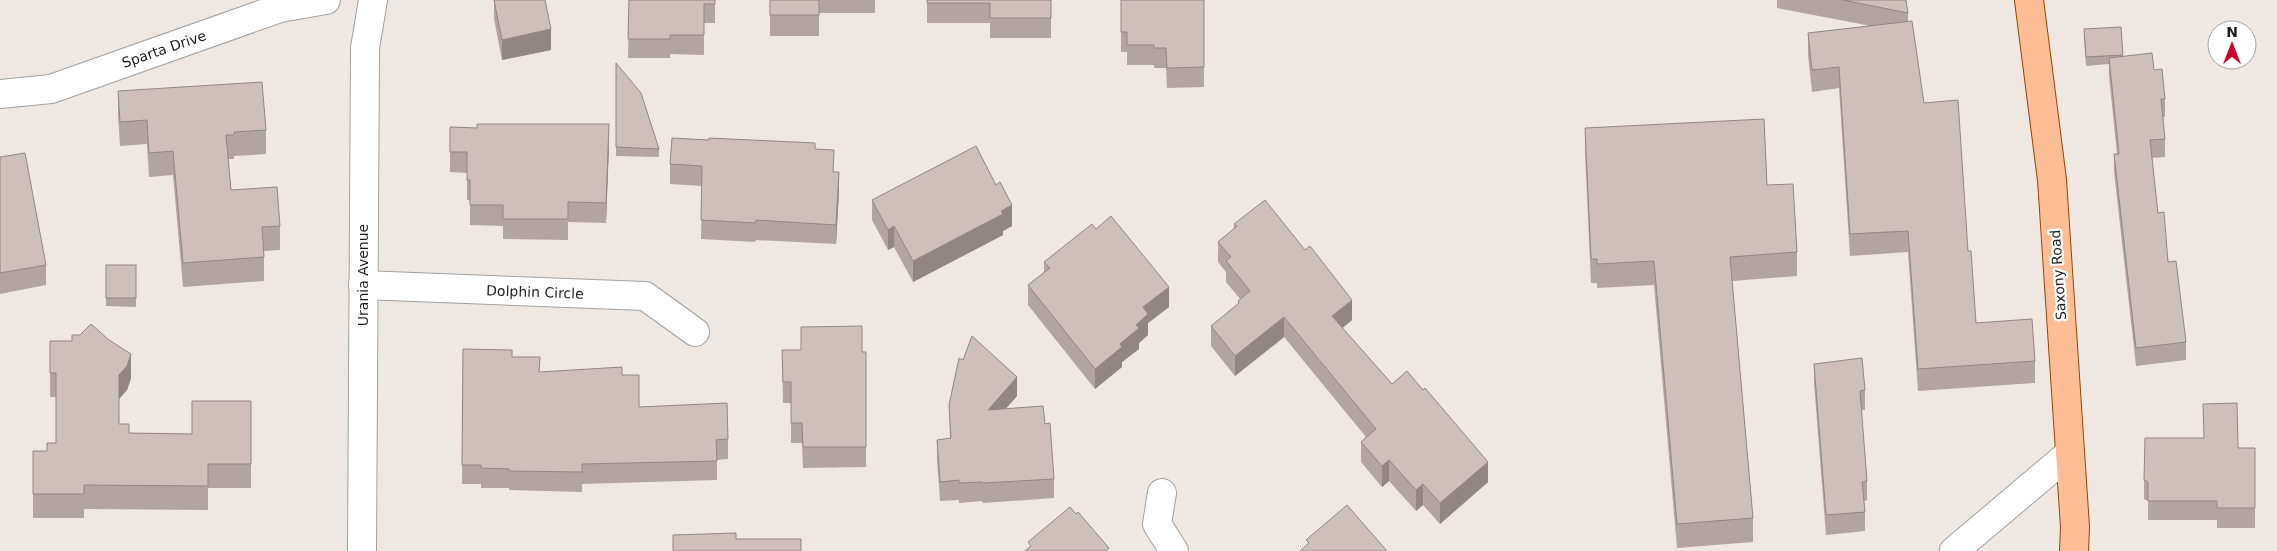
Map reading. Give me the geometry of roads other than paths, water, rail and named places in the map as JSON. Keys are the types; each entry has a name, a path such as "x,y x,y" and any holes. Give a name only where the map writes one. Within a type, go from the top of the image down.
{"main road":[{"name":"Saxony Road","path":"2029,0 2052,180 2070,453 2074,551"}],"street":[{"name":"Sparta Drive","path":"0,94 50,89 280,8 326,0"},
{"name":"Urania Avenue","path":"362,551 364,48 373,0"},
{"name":"Dolphin Circle","path":"363,285 645,296 696,332"},
{"path":"1954,551 2070,453"},
{"path":"1162,493 1157,524 1174,551"}]}
